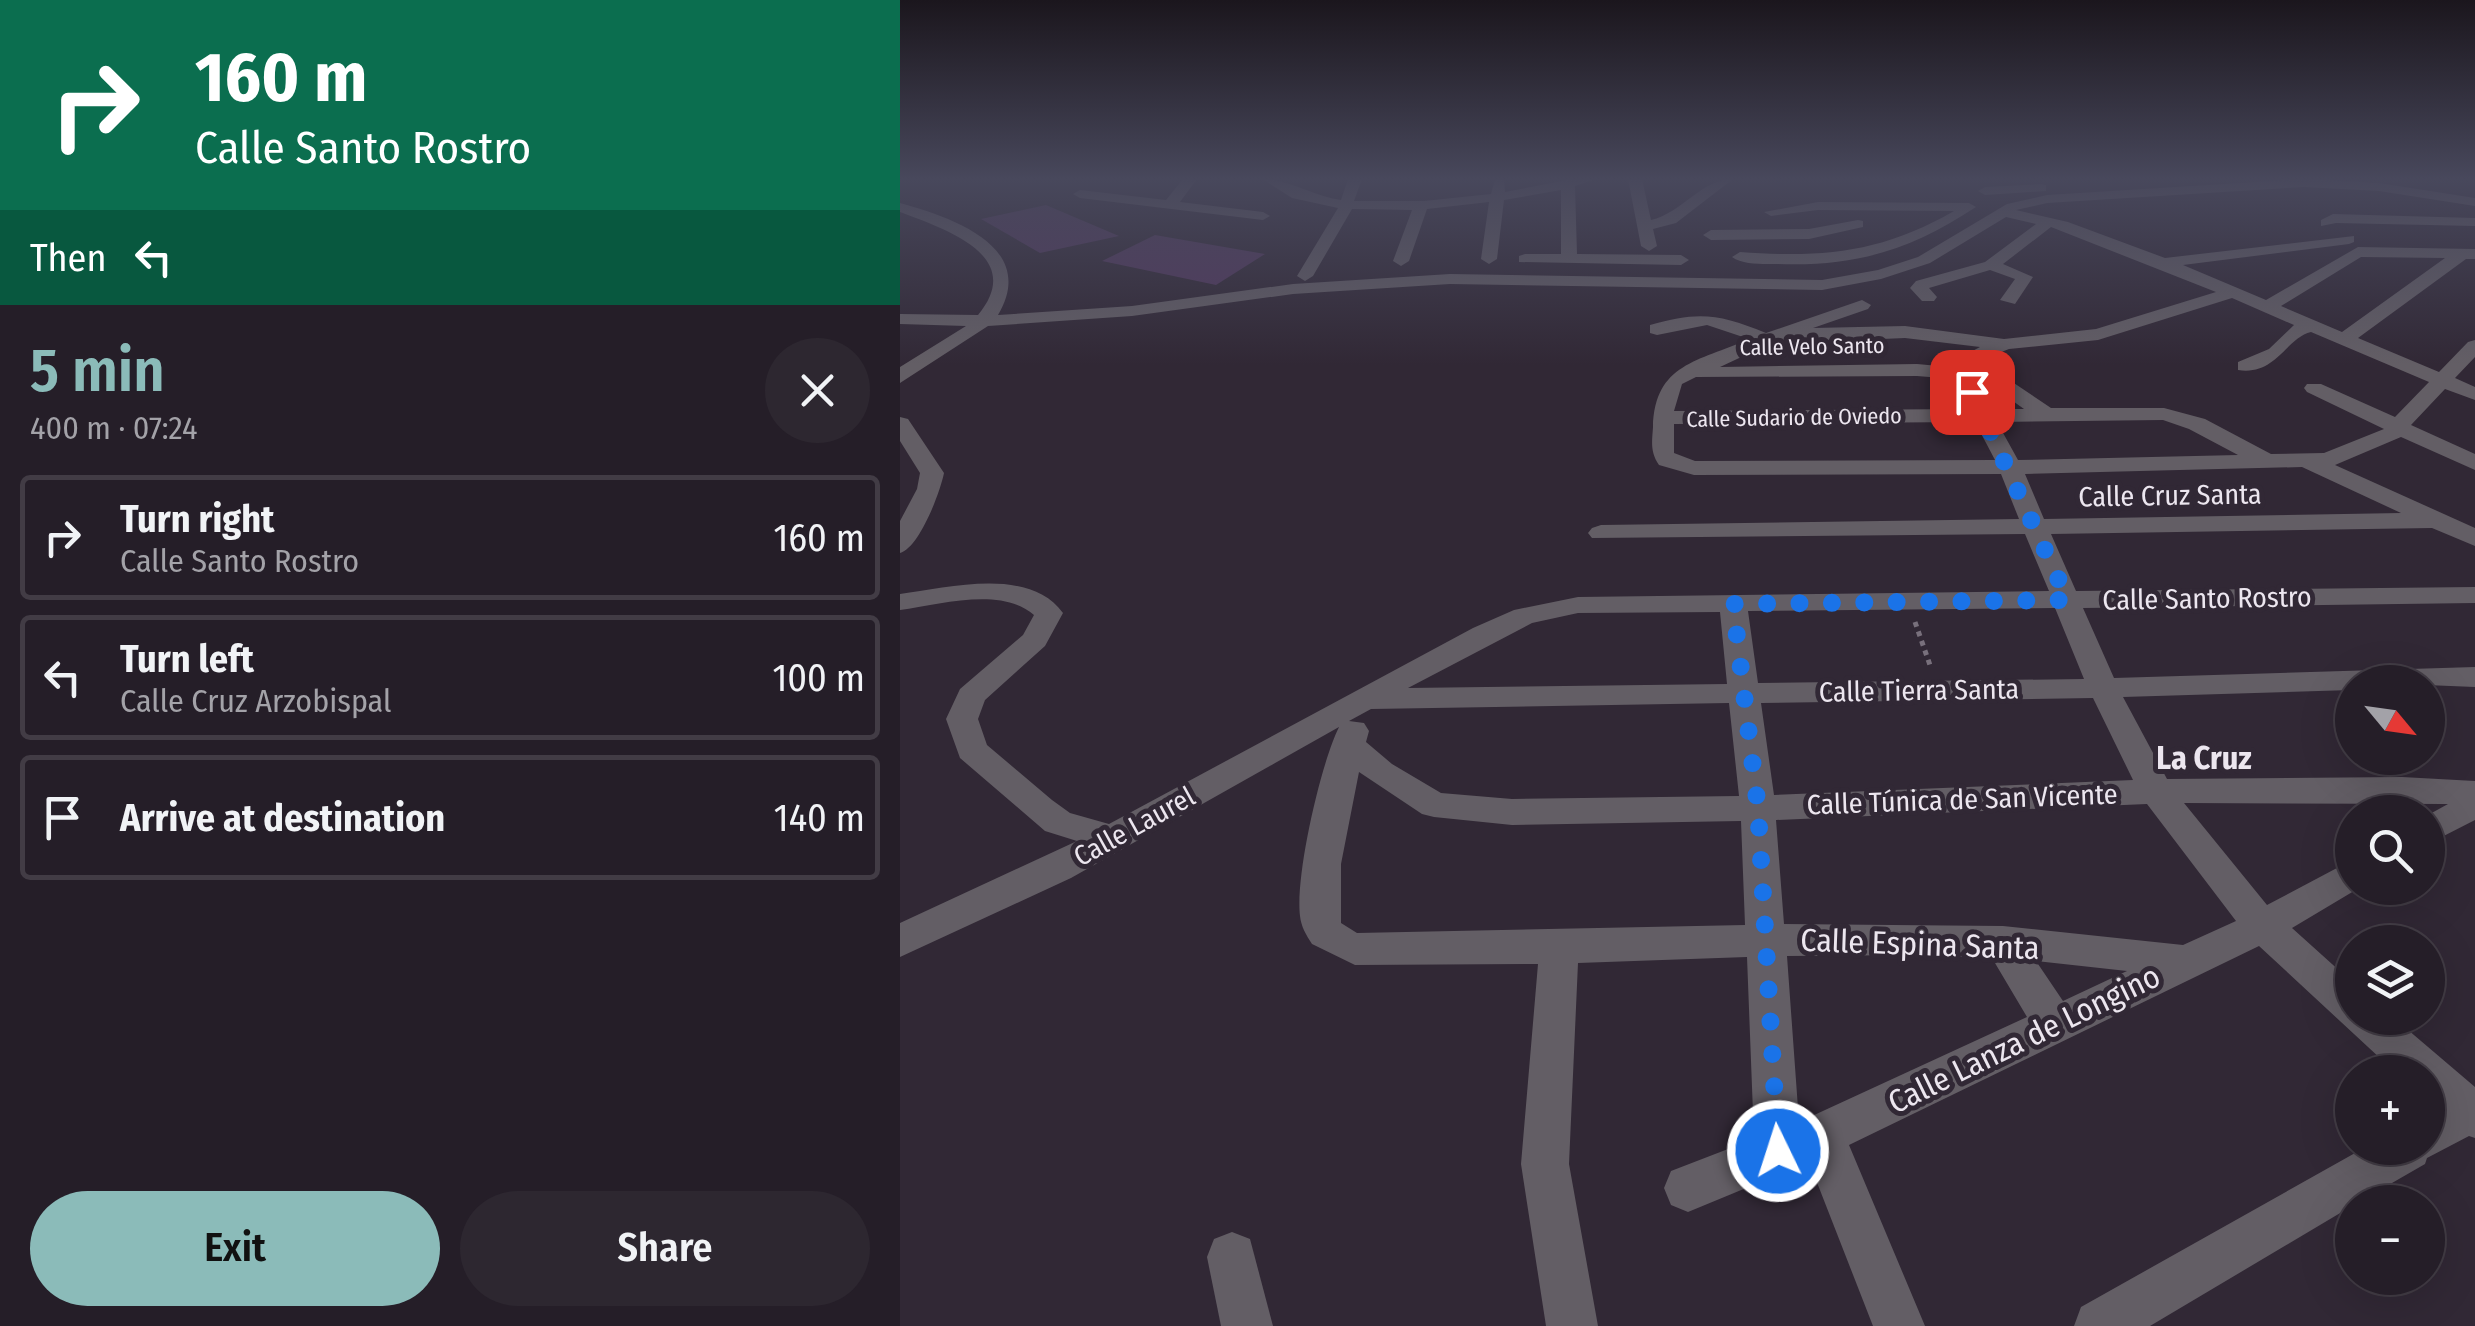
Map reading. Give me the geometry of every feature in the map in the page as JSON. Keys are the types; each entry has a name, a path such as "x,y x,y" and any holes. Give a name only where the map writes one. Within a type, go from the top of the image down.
{"street":[{"path":"904,370 980,323 1000,292 1001,276 995,255 976,241"},
{"path":"1315,269 1328,241"},
{"path":"1402,262 1409,241"},
{"path":"1489,260 1491,241"},
{"path":"1569,241 1569,258"},
{"path":"1648,241 1650,259"},
{"path":"1888,241 1892,245"},
{"path":"1740,256 1820,262 1905,241"},
{"path":"900,322 980,323 1162,308 1292,289 1450,279 1822,285 1881,274 1924,260 1954,241"},
{"path":"1928,297 1919,288 1922,285 1991,265 2016,241"},
{"path":"2110,241 2475,394"},
{"path":"2163,263 2328,241"},
{"path":"2354,241 2368,250"},
{"path":"2268,306 2350,255 2368,250 2469,254"},
{"path":"2347,338 2469,254"},
{"path":"1464,259 1681,260"},
{"path":"1991,265 2024,277 2009,300"},
{"path":"2043,412 1982,370 1974,360 1981,351 2006,344 2098,334 2233,292"},
{"path":"1862,305 1765,339 1686,373 1669,388 1663,453 1667,460 1694,468 2317,461 2388,436 2475,346"},
{"path":"1657,329 1684,321 1721,321 1765,339 1804,334 1904,332 2006,344"},
{"path":"2245,366 2276,354 2294,330 2315,325"},
{"name":"Calle Velo Santo","path":"1686,373 1939,370 1961,374 1977,404"},
{"path":"2314,388 2475,462"},
{"path":"2011,391 1977,404 2010,467 2103,688 2156,791 2214,870 2263,926 2335,992"},
{"name":"Calle Sudario de Oviedo","path":"1664,418 1977,404 2043,412 2181,418 2272,464"},
{"path":"900,424 910,454 932,474 929,489 900,546"},
{"path":"2317,461 2475,538"},
{"path":"2317,461 2367,522"},
{"name":"Calle Cruz Santa","path":"1601,533 2441,520"},
{"path":"900,602 993,593 1040,600 1049,613 1034,640 972,696 962,719 972,750 1025,792 1040,810 1058,822 1112,838"},
{"name":"Calle Santo Rostro","path":"1578,605 2475,595"},
{"path":"1733,604 1758,808 1764,940 1800,1143 1899,1326"},
{"name":"Calle Laurel","path":"900,941 987,903 1112,838 1510,622 1578,605"},
{"name":"Calle Tierra Santa","path":"1362,699 2103,688 2475,677"},
{"path":"1348,746 1362,699"},
{"name":"Calle Túnica de San Vicente","path":"1348,746 1409,792 1434,805 1466,810 1758,808 2156,791 2402,789 2475,793"},
{"name":"Calle Espina Santa","path":"1348,746 1328,831 1318,908 1322,927 1334,940 1355,949 1558,948 1764,940 2003,942 2184,962"},
{"path":"2445,821 2475,804"},
{"name":"Calle Lanza de Longino","path":"1688,1188 1800,1143 2263,926 2335,884"},
{"path":"2003,942 2054,1024"},
{"path":"1558,948 1546,1164 1557,1253 1572,1326"},
{"path":"2383,1035 2406,1055"},
{"path":"2445,1088 2473,1112 2445,1127"},
{"path":"2100,1326 2379,1165"},
{"path":"1232,1257 1247,1326"}],"path":[{"path":"1908,604 1940,689"}],"shaded area":[{"path":"1019,241 1096,241 1040,253"},
{"path":"1143,241 1189,241 1265,254 1216,285 1102,261"}],"district":[{"name":"La Cruz","path":"2204,758"}],"route":[{"path":"1778,1151 1758,808 1733,604 2068,600 2010,467 1972,392"}]}
